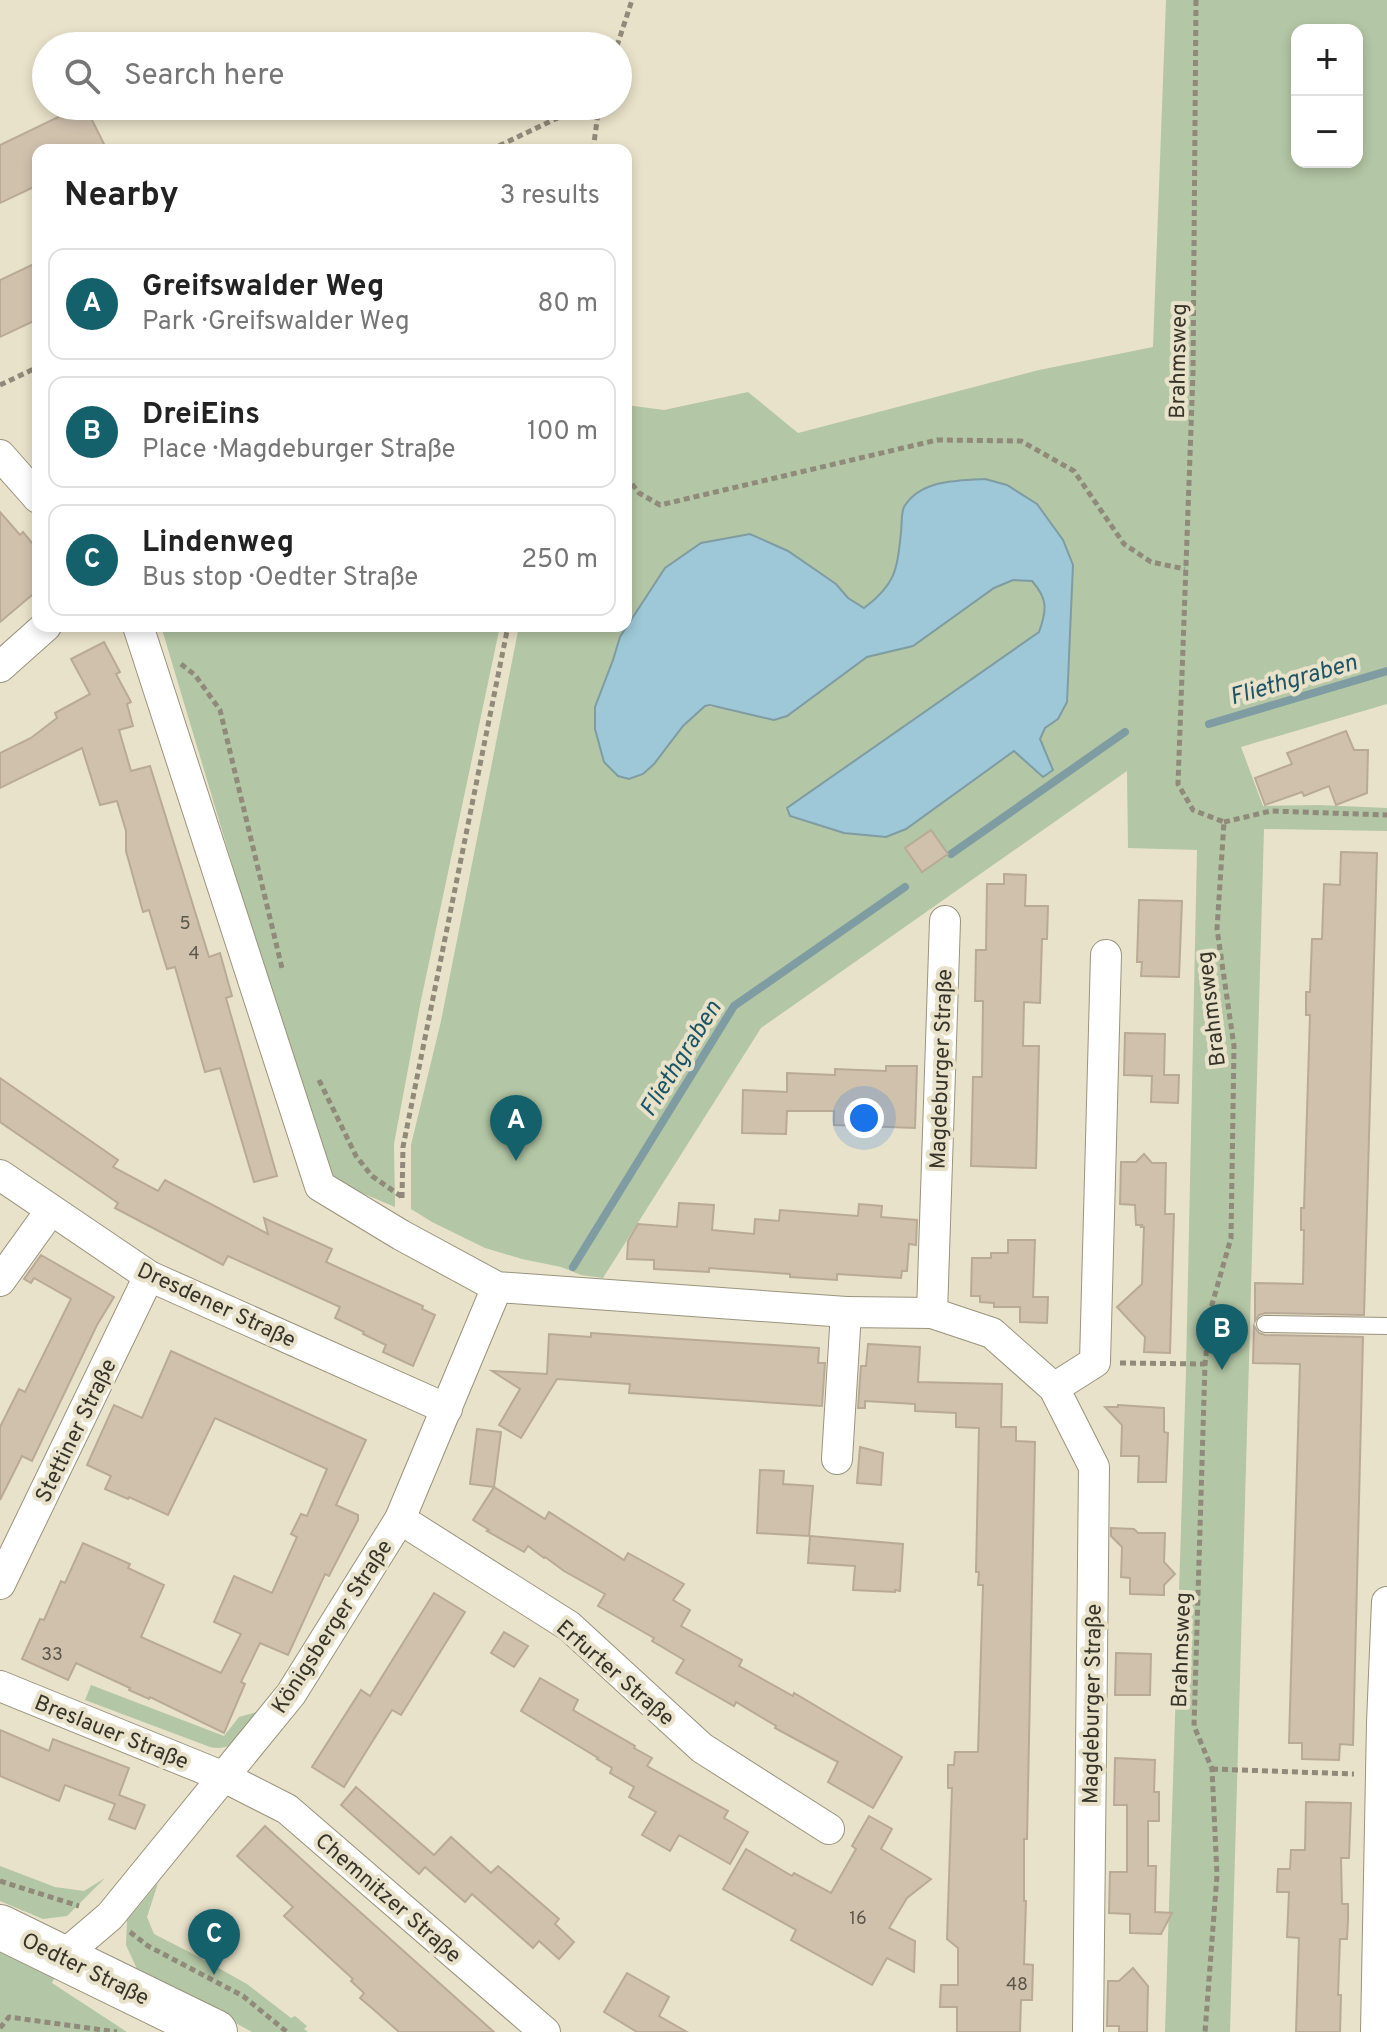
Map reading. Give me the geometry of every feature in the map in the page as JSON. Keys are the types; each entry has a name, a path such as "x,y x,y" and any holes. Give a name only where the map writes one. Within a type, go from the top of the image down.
{"main road":[{"name":"Oedter Straße","path":"0,1927 215,2032"}],"street":[{"path":"0,455 32,491"},
{"path":"0,667 39,632"},
{"path":"142,638 320,1186 401,1235 497,1287"},
{"name":"Magdeburger Straße","path":"932,1313 945,921"},
{"path":"1054,1388 1095,1362 1106,955"},
{"name":"Dresdener Straße","path":"0,1175 149,1276 447,1409"},
{"path":"0,1281 51,1210"},
{"name":"Stettiner Straße","path":"0,1584 149,1276"},
{"name":"Magdeburger Straße","path":"497,1287 846,1312 932,1313 992,1333 1054,1388 1094,1467 1088,2031"},
{"name":"Königsberger Straße","path":"63,1956 110,1916 291,1694 400,1519 497,1287"},
{"path":"837,1459 846,1312"},
{"name":"Erfurter Straße","path":"400,1519 569,1626 702,1748 829,1829"},
{"path":"1376,2032 1387,1602"},
{"name":"Breslauer Straße","path":"0,1686 224,1777"},
{"name":"Chemnitzer Straße","path":"224,1777 287,1809 545,2032"}],"lane":[{"path":"1265,1324 1387,1326"}],"path":[{"path":"622,32 632,0"},
{"name":"Brahmsweg","path":"1196,0 1193,373 1178,784 1193,810 1224,822 1217,929 1234,1046 1231,1238 1211,1308 1205,1364 1194,1726 1212,1769 1217,1875 1205,2032"},
{"path":"503,144 553,120"},
{"path":"594,144 597,120"},
{"path":"0,385 32,370"},
{"path":"632,484 639,493 660,505 937,440 1021,441 1074,471 1124,544 1151,562 1185,569"},
{"path":"401,1235 403,1147 507,632"},
{"path":"142,638 195,675 220,710 283,970"},
{"path":"1224,822 1271,811 1387,815"},
{"path":"315,1071 356,1156 372,1176 402,1197"},
{"path":"1095,1362 1205,1364"},
{"path":"1212,1769 1381,1775"},
{"path":"148,1946 243,1996 287,2032"},
{"path":"0,2028 9,2017 117,2032"}],"green space":[{"path":"1166,0 1387,0 1387,704 1241,747 1263,806 1387,808 1387,831 1264,829 1230,2032 1165,2032 1186,1371 1197,850 1128,848 1127,771 761,1028 603,1278 581,1275 485,1248 411,1209 411,1145 441,1021 518,632 626,632 620,637 613,660 643,774 683,726 705,706 787,716 867,657 913,646 994,588 1014,580 1032,581 1041,593 1045,611 1039,632 787,809 790,816 844,832 886,837 906,829 1014,751 1053,770 1040,739 1045,728 1058,719 1073,565 985,479 954,480 922,489 903,508 897,564 890,584 864,608 848,598 836,583 788,551 750,534 632,627 632,406 664,410 748,392 798,433 1039,370 1153,347"},
{"path":"163,632 499,632 394,1144 395,1207 336,1182 322,1165"},
{"path":"91,1685 224,1736 239,1717 260,1711 234,1743 219,1748 210,1747 85,1700"},
{"path":"0,1866 55,1887 84,1891 105,1878 67,1916 43,1919 0,1901"},
{"path":"158,1883 147,1917 154,1934 247,1984 291,2018 295,2016 307,2026 304,2029 308,2032 252,2032 137,1969 126,1945 127,1920"},
{"path":"0,1945 57,1971 52,1983 127,2032 0,2032"}],"water":[{"path":"985,479 1007,485 1037,504 1063,540 1073,565 1067,702 1058,719 1045,728 1040,739 1053,770 1043,777 1014,751 906,829 886,837 844,833 790,816 787,808 1039,632 1045,611 1041,593 1032,581 1013,580 994,588 913,646 867,657 787,716 774,720 705,706 683,726 643,774 629,779 618,776 604,762 595,729 595,707 620,637 623,632 632,632 632,619 665,568 701,543 750,534 788,551 864,608 883,591 893,575 904,507 919,491 940,483"}],"building":[{"path":"52,120 92,120 104,144 32,144 32,188 0,203 0,145"},
{"path":"32,265 32,322 0,337 0,280"},
{"path":"0,512 20,535 23,532 32,543 32,595 0,622"},
{"path":"104,642 131,702 127,704 133,726 119,730 131,771 150,766 209,957 220,953 232,996 226,998 277,1176 254,1182 220,1068 205,1072 175,967 167,969 149,910 143,912 126,851 126,831 117,801 100,805 82,748 0,788 0,753 31,738 57,718 55,713 90,694 71,659"},
{"path":"1346,731 1354,750 1368,750 1367,793 1336,805 1329,786 1304,796 1302,792 1265,805 1255,778 1292,764 1287,753"},
{"path":"931,830 948,854 922,872 905,848"},
{"path":"1341,852 1377,853 1364,1315 1265,1313 1255,1321 1255,1283 1303,1284 1304,1230 1301,1230 1301,1208 1304,1208 1310,1015 1306,1015 1306,992 1310,992 1312,939 1322,939 1324,884 1340,885"},
{"path":"1004,874 1026,875 1025,906 1048,906 1047,939 1042,939 1040,1003 1024,1002 1023,1046 1039,1046 1036,1168 971,1166 973,1077 982,1077 983,1001 975,1001 976,950 986,950 987,884 1004,884"},
{"path":"1139,900 1182,901 1179,977 1141,976 1142,962 1137,962"},
{"path":"1125,1033 1165,1034 1164,1075 1179,1075 1178,1103 1151,1102 1152,1076 1124,1075"},
{"path":"886,1066 917,1066 915,1128 834,1125 834,1111 787,1111 786,1134 742,1133 743,1090 787,1092 787,1073 835,1075 835,1069 886,1071"},
{"path":"0,1078 118,1160 113,1167 158,1191 165,1180 268,1234 264,1218 332,1249 326,1262 423,1306 422,1309 435,1315 413,1366 383,1352 386,1345 335,1318 340,1307 228,1256 223,1265 115,1208 118,1203 0,1122"},
{"path":"1144,1154 1152,1163 1166,1163 1165,1214 1174,1214 1170,1353 1144,1352 1145,1337 1117,1307 1142,1284 1144,1227 1136,1225 1135,1205 1120,1204 1121,1162 1136,1162"},
{"path":"679,1203 714,1205 712,1230 754,1234 755,1219 779,1221 780,1210 858,1216 859,1204 882,1206 881,1217 917,1220 916,1245 909,1244 907,1271 902,1271 901,1278 837,1274 837,1280 709,1268 709,1272 654,1269 654,1260 627,1259 628,1241 638,1224 677,1227"},
{"path":"1008,1240 1035,1240 1033,1297 1048,1297 1047,1323 1020,1322 1020,1307 994,1307 994,1303 980,1302 980,1296 971,1296 972,1258 991,1258 991,1253 1008,1253"},
{"path":"41,1255 114,1297 97,1325 32,1461 22,1456 0,1500 0,1427 19,1389 25,1392 71,1299 34,1278 31,1283 24,1279"},
{"path":"1254,1326 1265,1335 1363,1337 1353,1745 1340,1744 1339,1760 1302,1759 1302,1743 1289,1743 1300,1364 1253,1363"},
{"path":"591,1333 819,1348 818,1363 825,1363 822,1406 629,1393 630,1384 557,1379 521,1438 499,1425 520,1389 492,1371 547,1374 549,1334 591,1337"},
{"path":"868,1344 920,1347 918,1382 1002,1384 1001,1427 1016,1427 1016,1441 1035,1442 1027,1839 1024,1839 1024,1964 1033,1965 1032,2000 1021,2000 1020,2032 957,2032 957,2007 940,2007 941,1985 958,1985 958,1948 947,1939 952,1788 948,1788 948,1765 954,1765 955,1752 978,1752 983,1585 978,1585 979,1572 976,1572 979,1428 956,1427 956,1413 915,1411 915,1404 865,1401 865,1408 858,1408 861,1366 866,1366"},
{"path":"171,1351 366,1440 336,1505 358,1515 358,1520 329,1576 325,1574 288,1655 260,1643 241,1682 245,1684 224,1733 76,1663 68,1680 22,1659 61,1581 65,1583 83,1543 130,1564 128,1568 164,1585 141,1637 221,1673 241,1634 214,1622 234,1576 272,1593 297,1537 291,1534 301,1514 307,1516 327,1469 215,1418 168,1515 105,1489 111,1476 87,1465 114,1405 142,1418"},
{"path":"1105,1407 1164,1408 1164,1432 1168,1433 1166,1482 1138,1482 1139,1456 1121,1456 1122,1425"},
{"path":"477,1429 501,1432 494,1487 470,1484"},
{"path":"860,1447 883,1453 881,1485 857,1483"},
{"path":"760,1470 784,1471 783,1484 813,1486 809,1536 757,1533"},
{"path":"494,1487 545,1519 549,1512 624,1560 628,1553 684,1584 673,1600 690,1610 681,1626 742,1660 739,1666 793,1696 794,1693 902,1757 873,1808 828,1782 838,1762 775,1728 736,1702 734,1706 676,1673 684,1660 652,1641 654,1638 598,1606 605,1594 528,1546 524,1552 473,1520"},
{"path":"1111,1528 1134,1529 1138,1533 1165,1533 1164,1562 1175,1574 1164,1585 1164,1595 1130,1594 1130,1578 1121,1577 1122,1547 1111,1536"},
{"path":"810,1536 903,1544 900,1591 853,1590 855,1566 808,1563"},
{"path":"434,1593 465,1612 401,1715 392,1710 344,1787 312,1767 361,1690 370,1696"},
{"path":"504,1632 528,1646 514,1667 491,1653"},
{"path":"1116,1653 1151,1654 1150,1695 1115,1695"},
{"path":"540,1678 578,1700 573,1710 652,1758 647,1766 728,1811 724,1818 748,1832 730,1864 679,1835 670,1851 642,1835 656,1812 629,1797 634,1787 610,1773 612,1768 598,1758 521,1711"},
{"path":"0,1730 49,1751 53,1739 129,1768 119,1795 145,1805 135,1829 109,1819 115,1804 65,1785 59,1801 0,1776"},
{"path":"1115,1758 1155,1760 1154,1792 1159,1792 1159,1821 1148,1821 1148,1866 1156,1866 1155,1912 1172,1913 1161,1934 1130,1933 1130,1914 1109,1913 1110,1872 1127,1872 1127,1805 1114,1805"},
{"path":"356,1787 434,1855 451,1837 491,1873 498,1866 559,1919 555,1924 574,1942 559,1959 539,1941 533,1948 472,1894 465,1902 425,1867 419,1874 341,1805"},
{"path":"1306,1802 1351,1803 1349,1858 1341,1858 1342,1904 1348,1904 1348,1920 1347,1939 1340,1939 1340,2032 1296,2032 1299,1938 1287,1937 1289,1892 1277,1892 1278,1869 1290,1869 1291,1850 1305,1850"},
{"path":"869,1816 892,1829 881,1849 931,1879 907,1898 889,1928 915,1941 914,1972 887,1958 872,1985 791,1940 796,1930 723,1889 746,1849 792,1876 794,1873 831,1893 856,1849 852,1846"},
{"path":"265,1826 494,2032 399,2032 360,1998 364,1993 351,1981 353,1979 284,1916 293,1907 237,1856"},
{"path":"1133,1968 1148,1986 1147,2032 1119,2032 1119,2026 1107,2026 1108,1981 1119,1981"},
{"path":"627,1973 669,1997 659,2016 687,2032 637,2032 604,2012"}],"waterway":[{"name":"Fliethgraben","path":"1209,724 1387,671"},
{"name":"Fliethgraben","path":"951,854 1125,732"},
{"name":"Fliethgraben","path":"573,1267 734,1006 905,887"}],"place":[{"name":"Greifswalder Weg","path":"516,1161"},
{"name":"DreiEins","path":"1222,1370"},
{"name":"Lindenweg","path":"214,1975"}]}
